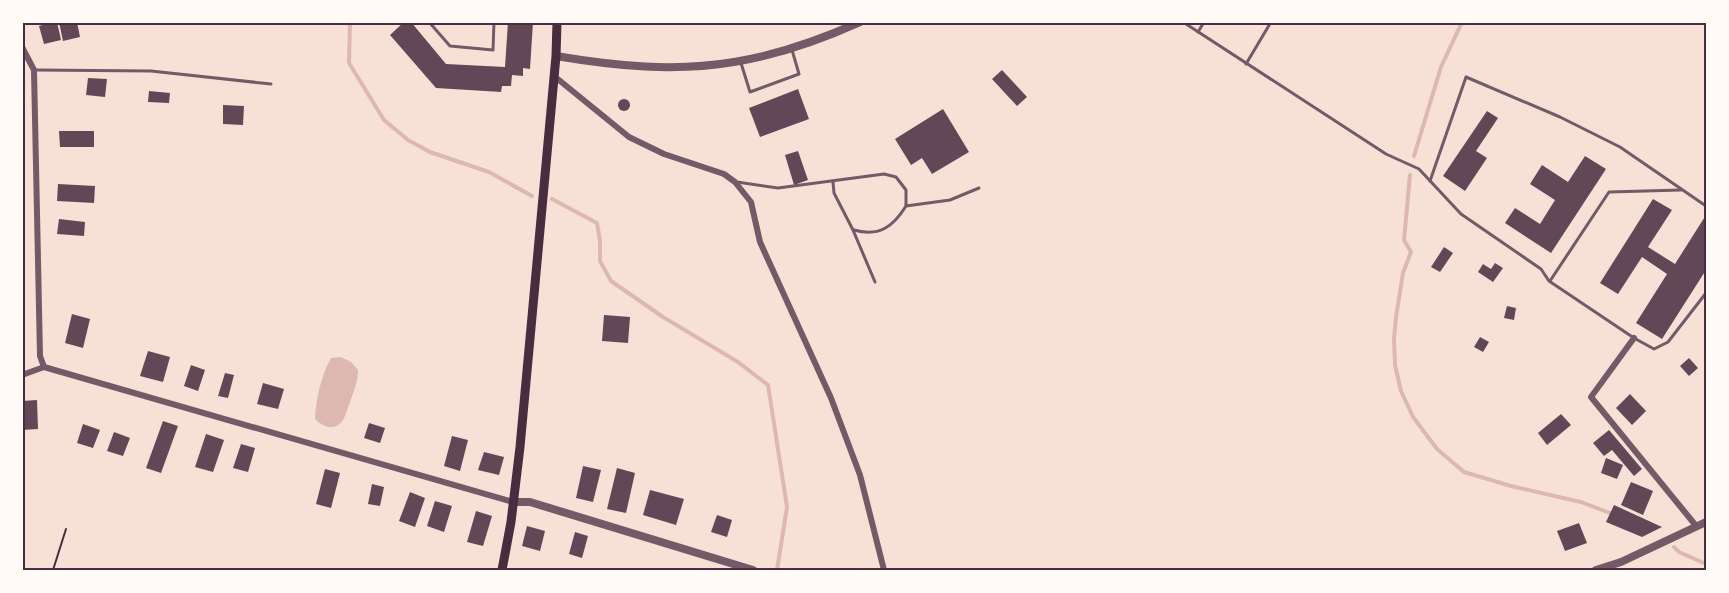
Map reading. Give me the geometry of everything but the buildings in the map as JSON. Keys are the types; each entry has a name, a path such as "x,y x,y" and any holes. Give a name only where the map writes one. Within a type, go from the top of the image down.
{"main road":[{"path":"502,570 520,447 556,56 557,22"}],"street":[{"path":"556,56 594,63 648,67 703,66 740,61 792,48 860,22"},
{"path":"22,47 34,70 40,356 44,367"},
{"path":"554,76 629,137 664,154 724,174 735,182 751,202 760,242 831,398 860,475 884,570"},
{"path":"1634,338 1591,397 1697,526"},
{"path":"22,375 44,367 513,502 530,502 753,570"},
{"path":"1596,570 1621,562 1707,522"}],"lane":[{"path":"429,22 450,46 493,50 494,22"},
{"path":"1183,22 1386,154 1419,169 1461,214 1541,269 1549,281 1634,338 1654,348 1668,342 1707,293"},
{"path":"1198,32 1204,22"},
{"path":"1246,64 1271,22"},
{"path":"740,61 750,92 800,74 792,48"},
{"path":"34,70 151,71 272,84"},
{"path":"1430,181 1466,77 1560,117 1620,147 1707,206"},
{"path":"735,182 778,188 884,174 896,177 906,190 906,206 898,219 882,230 867,234 853,230"},
{"path":"833,182 834,193 875,282"},
{"path":"906,206 950,200 979,188"},
{"path":"1549,281 1609,192 1683,190"}],"path":[{"path":"53,570 66,529"}],"shaded area":[{"path":"341,357 351,362 358,370 357,378 343,420 336,426 329,427 315,419 318,396 324,372 331,358"}],"waterway":[{"path":"350,22 349,63 384,120 408,140 430,152 489,172 532,196"},
{"path":"1414,156 1441,67 1462,22"},
{"path":"1410,175 1404,240 1411,252 1403,273 1394,339 1395,365 1401,391 1413,417 1437,449 1464,472 1511,486 1581,502 1610,513"},
{"path":"552,199 597,223 600,261 611,281 663,317 738,362 768,385 787,507 777,570"},
{"path":"1674,547 1679,552 1706,564"}]}
